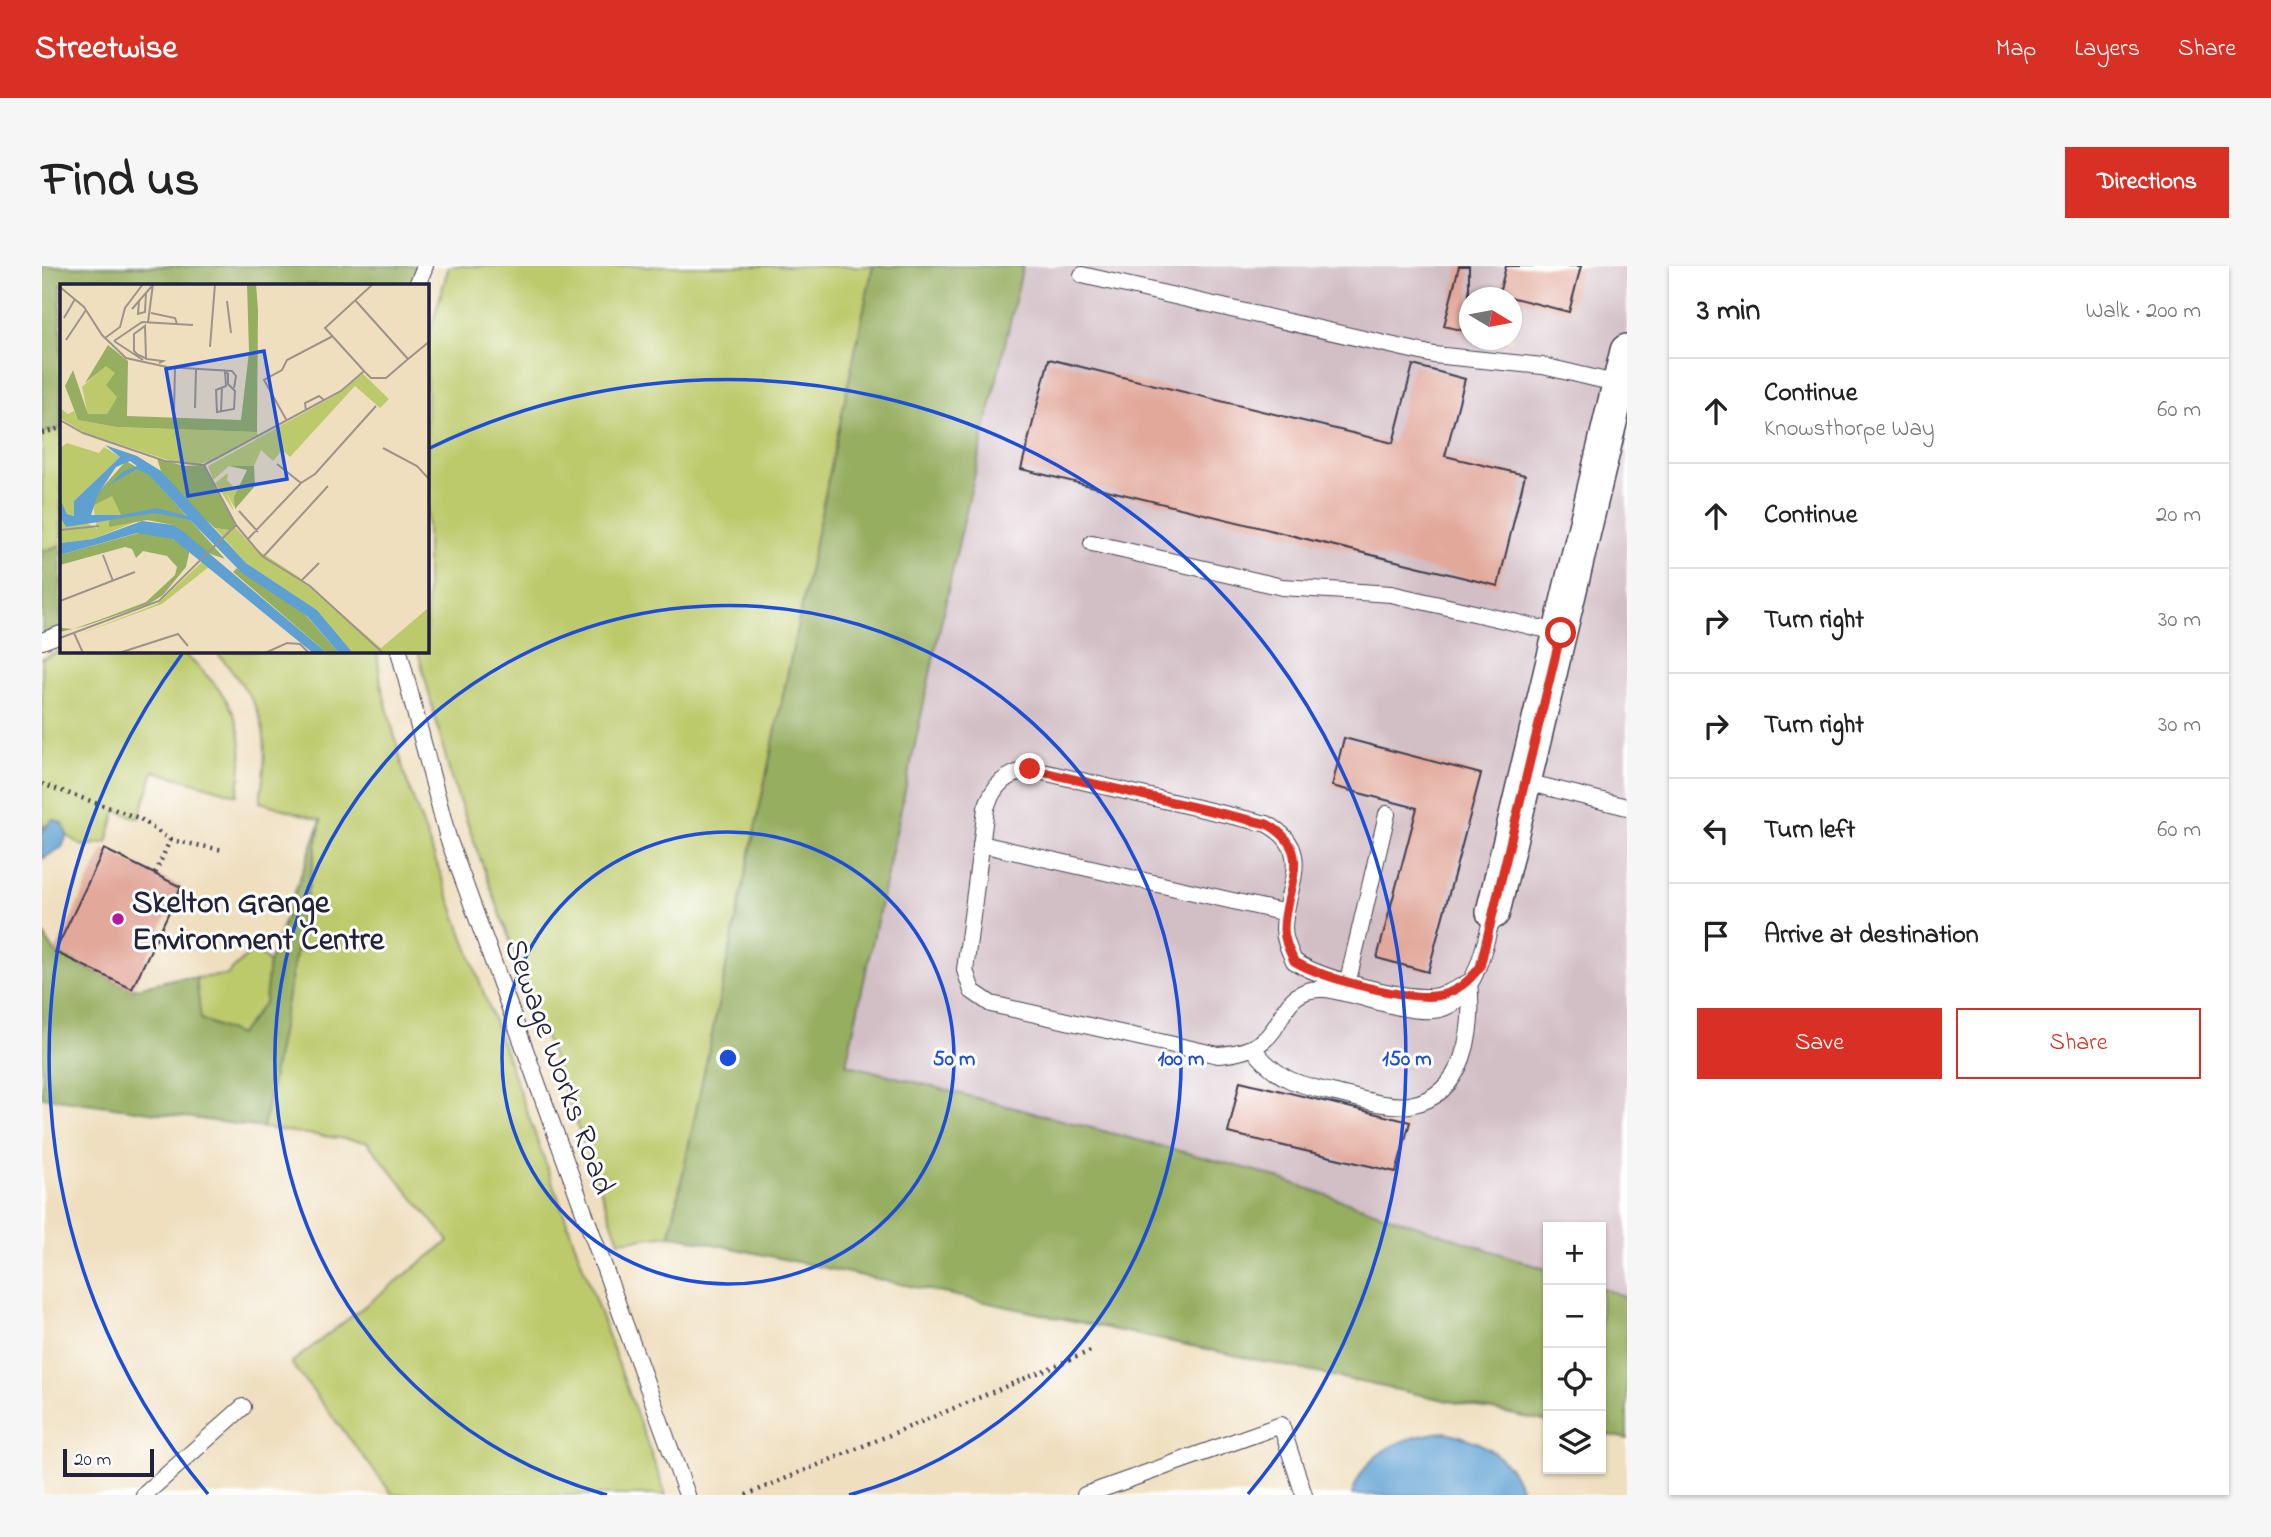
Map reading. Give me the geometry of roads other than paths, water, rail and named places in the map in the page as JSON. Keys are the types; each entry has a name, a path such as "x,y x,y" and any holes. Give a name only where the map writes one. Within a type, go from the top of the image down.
{"street":[{"path":"1493,912 1627,351"}],"lane":[{"path":"417,284 425,266"},
{"path":"1082,275 1434,355 1543,366 1619,384"},
{"path":"1092,543 1282,587 1391,594 1561,633"},
{"path":"42,641 60,634"},
{"name":"Sewage Works Road","path":"400,653 448,838 688,1495"},
{"path":"1346,987 1294,961 1284,929 1295,860 1292,848 1277,830 1267,824 1030,769 1015,772 1001,780 992,792 981,844 965,970 972,991 981,999 1217,1055 1239,1053 1252,1048 1276,1030 1294,998 1305,991 1346,987 1423,997 1441,995 1469,982 1480,967 1493,912"},
{"path":"1526,782 1627,807"},
{"path":"1346,987 1387,814"},
{"path":"981,844 1286,913"},
{"path":"1252,1048 1265,1065 1282,1078 1385,1104 1409,1105 1432,1097 1451,1082 1461,1062 1472,1014 1469,982"},
{"path":"144,1495 243,1407"},
{"path":"1084,1495 1281,1425 1304,1495"}],"water":[{"path":"53,819 63,824 67,835 62,847 42,859 42,832"},
{"path":"1446,1432 1472,1440 1494,1453 1511,1470 1524,1495 1352,1495 1366,1467 1388,1448 1416,1437"}],"place":[{"name":"Skelton Grange Environment Centre","path":"118,919"}]}
